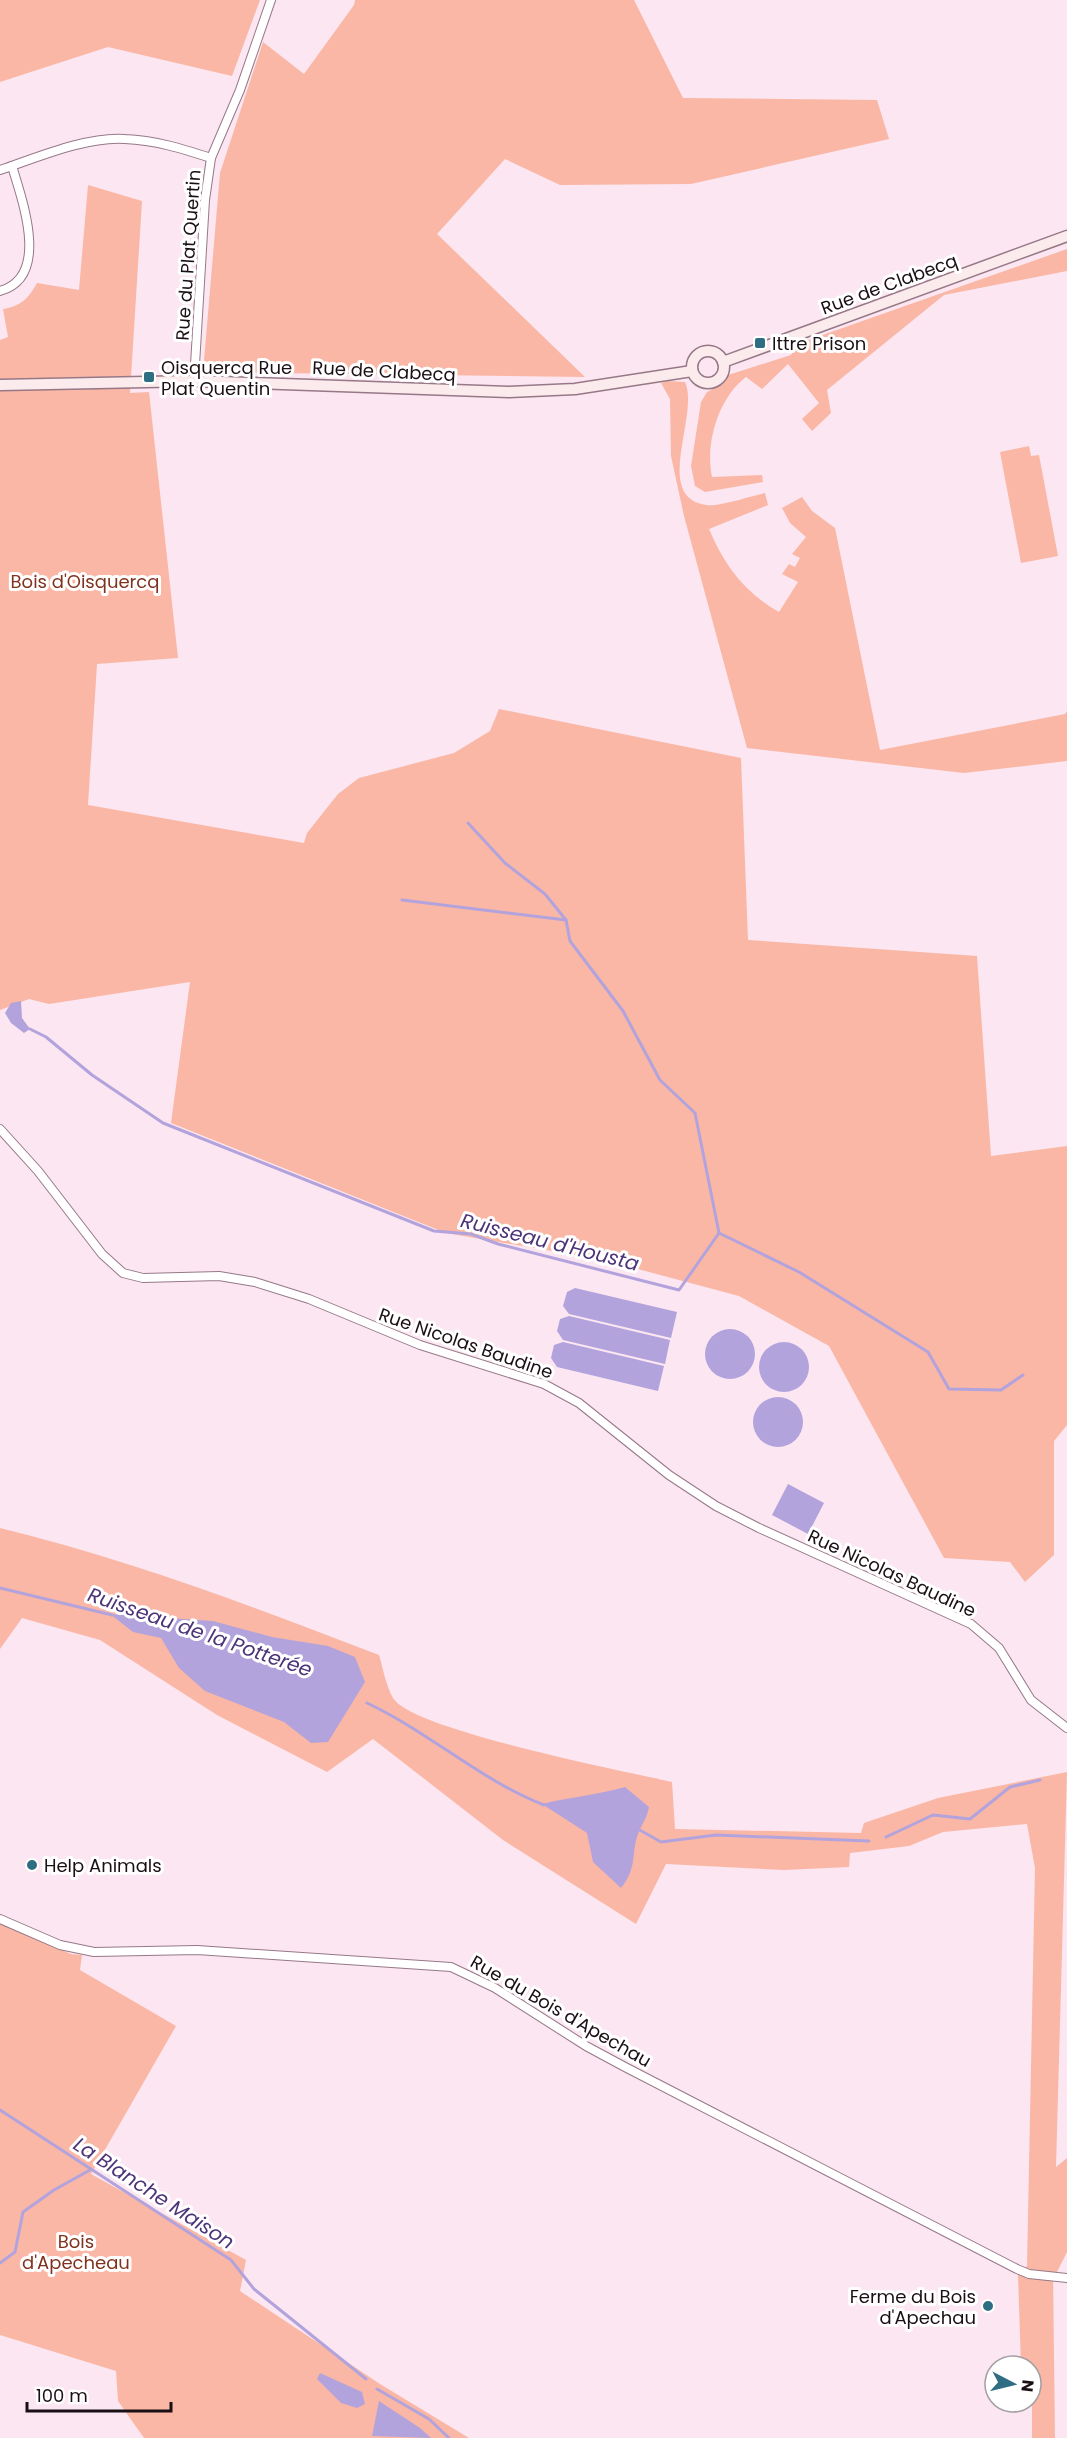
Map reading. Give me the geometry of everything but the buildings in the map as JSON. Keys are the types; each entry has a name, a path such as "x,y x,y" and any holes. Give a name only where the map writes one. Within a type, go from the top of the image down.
{"street":[{"name":"Rue du Plat Quertin","path":"194,381 205,200 211,158 251,63 271,0"},
{"path":"0,170 90,142 123,138 169,145 211,158"},
{"path":"0,291 21,278 27,269 29,257 26,214 12,166"},
{"name":"Rue de Clabecq","path":"723,362 1067,237"},
{"path":"706,352 716,354 723,362 722,375 713,383 701,382 692,371 696,356 706,352"},
{"name":"Rue de Clabecq","path":"0,385 194,381 509,392 586,388 692,371"},
{"name":"Rue Nicolas Baudine","path":"0,1129 38,1171 102,1254 123,1273 143,1278 219,1276 255,1282 309,1299 420,1345 544,1384 579,1404 669,1476 716,1506 759,1528 971,1624 999,1648 1031,1700 1067,1728"},
{"name":"Rue du Bois d'Apechau","path":"0,1919 60,1945 94,1952 197,1950 451,1967 495,1988 586,2046 625,2067 1017,2269 1040,2276 1067,2278"}],"green space":[{"path":"0,0 260,0 232,76 108,47 0,82"},
{"path":"355,0 634,0 683,98 877,100 889,139 691,184 560,185 505,159 437,234 585,377 203,372 220,173 263,42 304,74 354,5"},
{"name":"Bois d'Oisquercq","path":"88,185 142,201 130,393 149,392 178,658 97,664 88,805 304,843 307,833 338,794 359,778 454,753 490,731 499,709 741,758 748,940 977,956 991,1156 1067,1146 1067,1425 1054,1441 1054,1555 1025,1582 1010,1562 944,1558 829,1346 739,1296 604,1260 446,1233 171,1123 190,982 49,1004 29,999 0,1010 0,340 8,337 3,309 23,301 37,283 79,290"},
{"path":"1067,249 1067,271 944,295 827,390 831,413 812,431 802,419 819,403 788,364 762,389 746,377 728,397 716,422 710,450 712,477 762,475 763,482 705,492 695,486 691,466 701,402 707,392 723,384 728,375 791,355 797,344"},
{"path":"685,382 688,396 680,471 682,487 690,499 712,505 765,493 768,505 709,529 729,566 756,596 779,612 798,582 782,574 789,564 795,567 800,558 792,554 806,537 790,523 782,508 802,497 812,511 835,528 880,750 1065,714 1067,711 1067,761 964,773 747,748 684,516 671,456 670,399 661,383"},
{"path":"1029,446 1031,456 1039,455 1058,556 1021,563 1000,452"},
{"path":"0,1528 145,1570 379,1655 393,1698 409,1710 438,1723 523,1748 672,1782 675,1829 861,1833 864,1823 938,1798 1067,1772 1056,2167 1067,2158 1067,2252 1057,2272 1053,2272 1055,2438 1032,2438 1032,2414 1043,2414 1043,2354 1021,2354 1018,2275 1027,2266 1035,1868 1027,1824 943,1832 909,1846 850,1853 849,1867 784,1870 666,1864 636,1924 503,1840 373,1739 327,1772 217,1715 100,1640 22,1618 0,1649"},
{"name":"Bois d'Apecheau","path":"0,1924 71,1954 82,1955 80,1970 176,2026 91,2174 246,2260 240,2291 380,2384 469,2438 144,2438 118,2401 116,2371 0,2335"}],"water":[{"path":"21,1001 22,1018 30,1029 24,1033 11,1023 5,1013 11,1003"},
{"path":"575,1288 677,1312 671,1338 569,1314 563,1306 567,1292"},
{"path":"569,1316 670,1340 665,1364 563,1340 557,1331 560,1319"},
{"path":"730,1329 744,1333 751,1340 755,1354 751,1368 744,1375 730,1379 716,1375 709,1368 705,1354 709,1340 716,1333"},
{"path":"563,1342 664,1366 658,1391 557,1367 551,1358 554,1345"},
{"path":"784,1342 802,1349 809,1367 802,1385 784,1392 766,1385 759,1367 766,1349"},
{"path":"778,1397 796,1404 803,1422 796,1440 778,1447 760,1440 753,1422 760,1404"},
{"path":"788,1484 824,1503 808,1534 772,1515"},
{"path":"110,1614 213,1621 272,1637 328,1646 355,1657 365,1682 328,1742 311,1743 284,1722 205,1691 179,1668 161,1638 133,1632"},
{"path":"625,1787 649,1807 637,1837 630,1872 621,1888 593,1862 587,1833 542,1804"},
{"path":"320,2373 362,2392 365,2404 357,2408 341,2403 317,2379"},
{"path":"379,2401 420,2428 431,2438 372,2436"}],"waterway":[{"path":"468,823 505,863 545,894 566,920"},
{"path":"402,900 566,920 570,941 623,1011 660,1080 695,1113 719,1233"},
{"name":"Ruisseau d'Housta","path":"30,1029 46,1037 92,1075 163,1123 434,1231 471,1234 498,1244 679,1290 719,1233 799,1272 928,1352 949,1389 1001,1390 1023,1375"},
{"name":"Ruisseau de la Potterée","path":"0,1588 112,1615"},
{"name":"Ruisseau de la Potterée","path":"367,1703 412,1728 498,1783 544,1805"},
{"name":"Ruisseau de la Potterée","path":"886,1837 933,1815 970,1819 1010,1787 1040,1780"},
{"name":"Ruisseau de la Potterée","path":"638,1829 661,1842 716,1835 869,1841"},
{"name":"La Blanche Maison","path":"0,2110 231,2260 254,2289 366,2379"},
{"path":"0,2263 15,2252 23,2212 54,2190 90,2170"},
{"name":"La Blanche Maison","path":"377,2389 429,2419 449,2438"}],"place":[{"name":"Ittre Prison","path":"760,343"},
{"name":"Oisquercq Rue Plat Quentin","path":"149,377"},
{"name":"Help Animals","path":"32,1865"},
{"name":"Ferme du Bois d'Apechau","path":"988,2306"}]}
